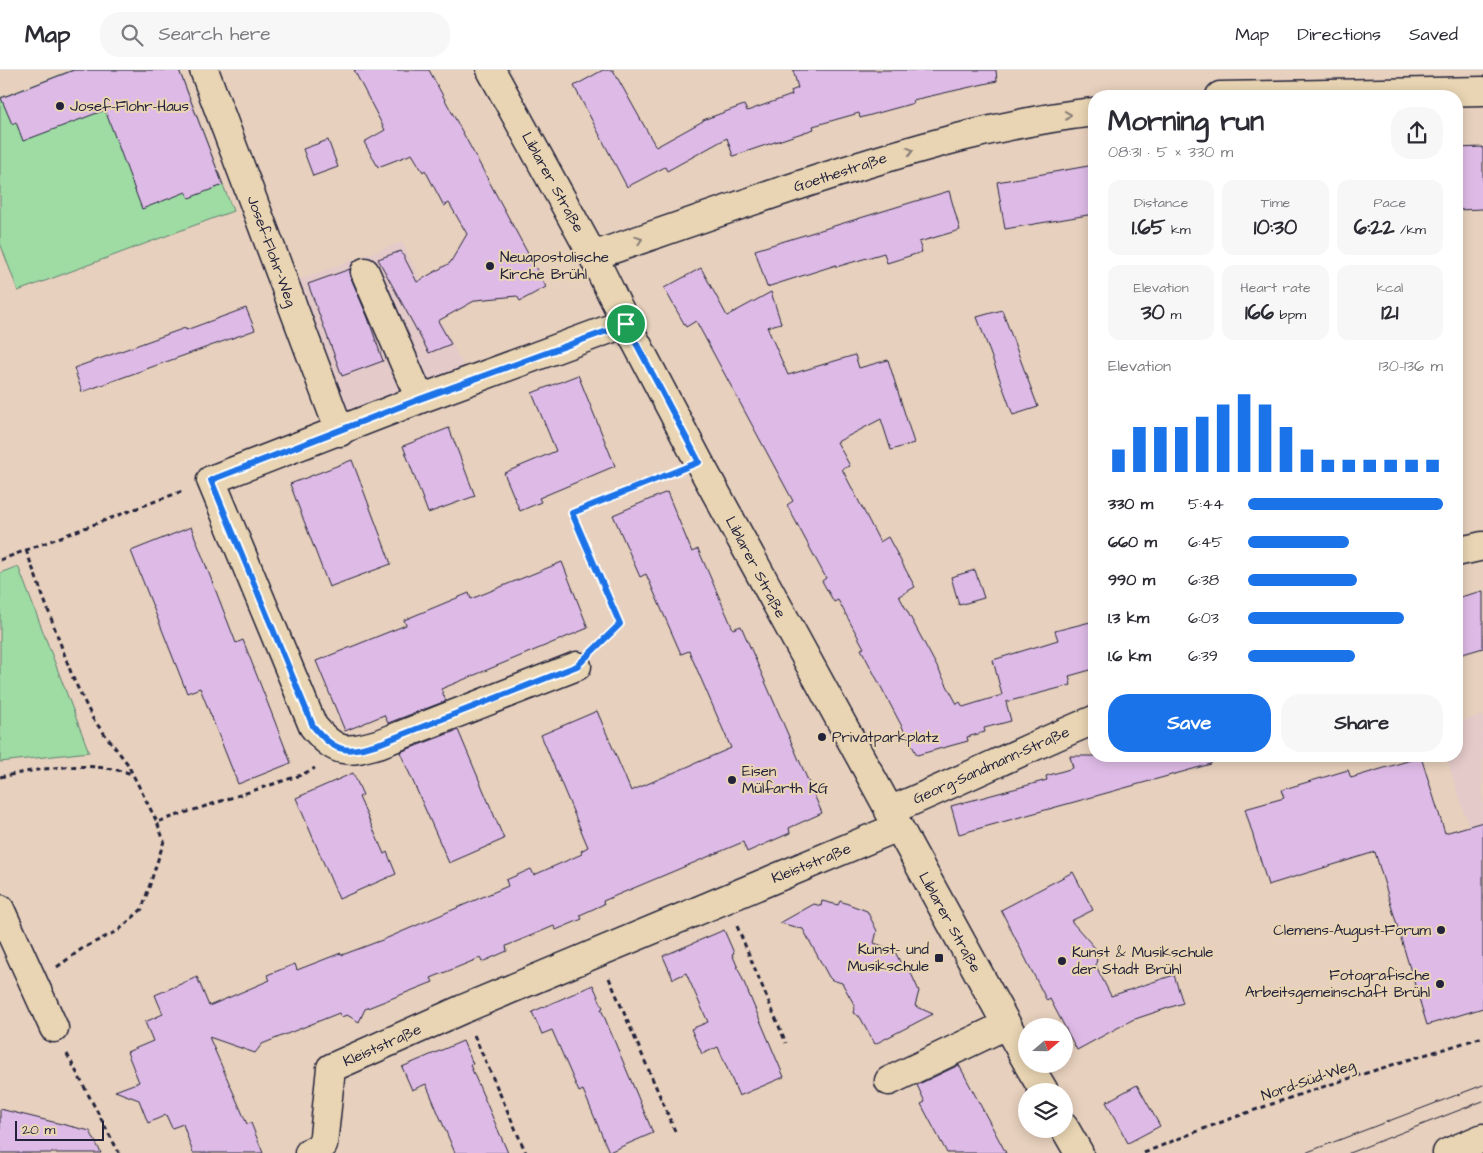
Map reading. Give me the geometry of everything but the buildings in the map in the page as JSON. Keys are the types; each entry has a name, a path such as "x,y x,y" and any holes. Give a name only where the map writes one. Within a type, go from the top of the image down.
{"street":[{"name":"Josef-Flohr-Weg","path":"204,70 340,432"},
{"name":"Liblarer Straße","path":"491,70 593,256 626,324 699,462 1018,1046"},
{"path":"1463,91 1483,91"},
{"name":"Goethestraße","path":"593,256 892,156 970,135 1065,115 1088,113"},
{"path":"365,272 420,399"},
{"path":"577,666 381,743 353,750 342,749 326,742 313,726 211,480 340,432 420,399 626,324"},
{"path":"1463,550 1483,546"},
{"name":"Georg-Sandmann-Straße","path":"893,819 1028,747 1088,722"},
{"name":"Kleiststraße","path":"319,1150 331,1068 463,1009 725,898 893,819"},
{"path":"0,909 54,1028"},
{"path":"888,1082 1006,1025"},
{"path":"1071,1138 1079,1153"},
{"path":"1447,1153 1483,1138"}],"path":[{"path":"577,666 620,624 572,513 699,462"},
{"path":"0,560 211,480"},
{"path":"26,550 77,686 93,719 127,763 157,822 164,841 142,909 118,930 83,948 34,984"},
{"path":"157,822 301,775 353,750"},
{"path":"0,777 46,768 91,767 116,769 132,774"},
{"path":"725,898 786,1043"},
{"path":"598,952 675,1131"},
{"path":"463,1009 526,1153"},
{"path":"54,1028 108,1136 119,1153"},
{"name":"Nord-Süd-Weg","path":"1144,1153 1228,1119 1362,1074 1483,1037"}],"shaded area":[{"path":"402,242 464,368 342,412 292,282"},
{"path":"1483,715 1483,871 1448,762 1463,762 1463,721"}],"green space":[{"path":"73,70 179,70 233,211 18,291 0,243 0,98"},
{"path":"18,566 89,752 0,762 0,573"}],"tram line":[{"path":"1305,1153 1483,1085"},
{"path":"1349,1153 1483,1101"}],"place":[{"name":"Josef-Flohr-Haus","path":"60,106"},
{"name":"Neuapostolische Kirche Brühl","path":"490,266"},
{"name":"Privatparkplatz","path":"822,737"},
{"name":"Eisen Mülfarth KG","path":"732,780"},
{"name":"Clemens-August-Forum","path":"1441,930"},
{"name":"Kunst- und Musikschule","path":"939,958"},
{"name":"Kunst & Musikschule der Stadt Brühl","path":"1062,961"},
{"name":"Fotografische Arbeitsgemeinschaft Brühl","path":"1440,984"}],"route":[{"path":"626,324 699,462 572,513 620,624 577,666 381,743 357,750 342,749 326,742 313,726 211,480 340,432 420,399 626,324"}]}
